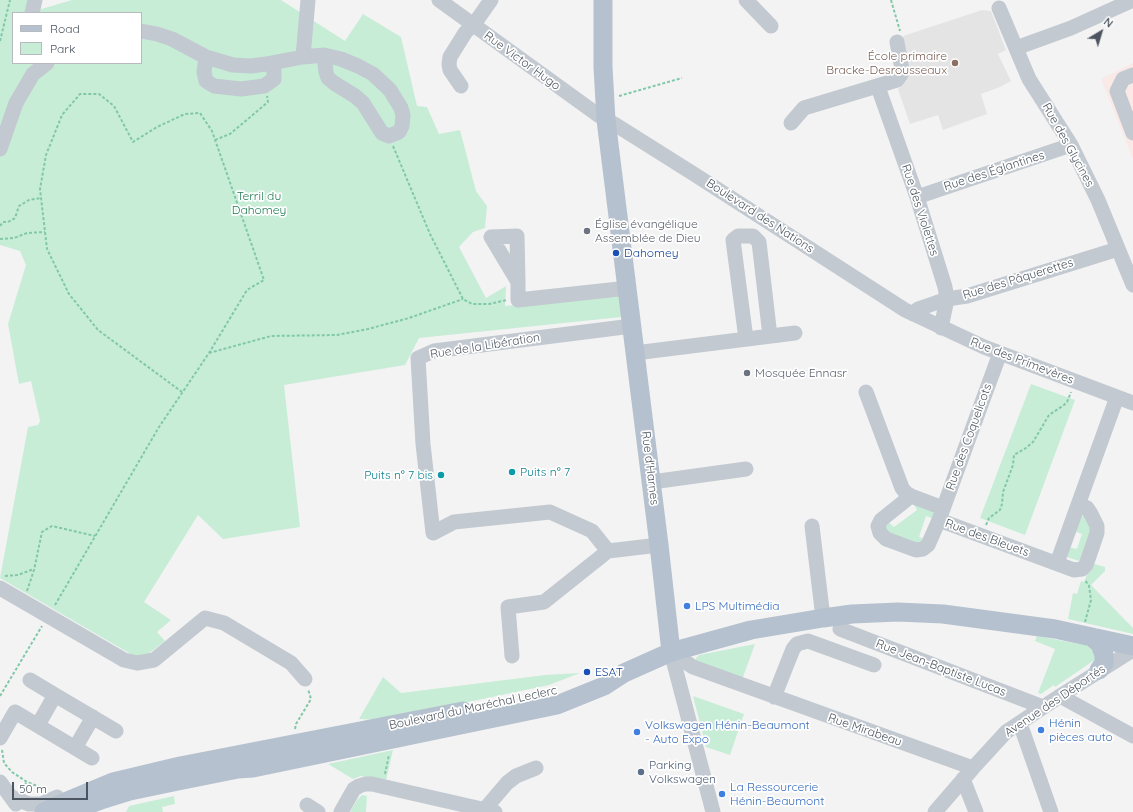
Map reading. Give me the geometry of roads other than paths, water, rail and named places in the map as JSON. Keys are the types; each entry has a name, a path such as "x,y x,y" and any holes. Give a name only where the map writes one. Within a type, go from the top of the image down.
{"main road":[{"path":"603,0 602,43 606,120"},
{"name":"Rue d'Harnes","path":"606,120 652,482 671,652"},
{"path":"624,672 671,652 751,630 852,614 898,612 943,614 1015,623 1087,635 1133,646"},
{"path":"1087,635 1100,644 1104,655 1104,663 1099,670"},
{"name":"Boulevard du Maréchal Leclerc","path":"68,812 130,791 178,780 238,769 253,768 392,740 557,704 604,686 624,672"},
{"name":"Boulevard du Maréchal Leclerc","path":"44,812 113,782 180,766 553,694 598,675 624,672"}],"street":[{"path":"32,12 34,0"},
{"path":"303,57 308,0"},
{"name":"Rue Victor Hugo","path":"439,0 606,120"},
{"path":"461,86 450,70 450,57 465,33 491,0"},
{"path":"746,0 771,26"},
{"path":"1016,48 1072,28 1127,1"},
{"name":"Rue des Glycines","path":"999,8 1029,79 1071,145 1098,200 1133,285"},
{"path":"142,31 172,39 206,56 233,65 251,66 324,55 342,59 373,74 390,90 404,115 399,132 389,136 382,133 363,103 328,78 324,55"},
{"path":"791,123 804,108 878,87 897,80 901,75 902,69 897,42"},
{"path":"206,56 204,72 206,81 214,86 241,89 264,86 274,79 274,63"},
{"path":"0,150 6,129 19,97 33,74 46,64"},
{"path":"1133,75 1123,79 1117,91 1133,133"},
{"name":"Rue des Violettes","path":"878,87 917,197 947,299"},
{"name":"Boulevard des Nations","path":"606,120 691,172 912,314"},
{"name":"Rue des Églantines","path":"917,197 1071,145"},
{"path":"746,339 733,240 738,236 753,236 758,242 770,336"},
{"name":"Rue des Pâquerettes","path":"941,328 947,299 967,296 1118,249"},
{"path":"518,282 518,300 628,288"},
{"path":"912,314 918,309 947,299"},
{"name":"Rue des Primevères","path":"912,314 1000,353 1133,403"},
{"name":"Rue de la Libération","path":"608,551 592,531 550,512 454,522 433,533 423,444 418,358 434,351 632,326"},
{"path":"635,353 795,333"},
{"name":"Rue des Coquelicots","path":"941,514 1000,353"},
{"path":"866,392 902,488 911,496"},
{"path":"1057,564 1118,397"},
{"path":"652,482 746,469"},
{"name":"Rue des Bleuets","path":"941,514 928,545 923,549 916,550 886,539 880,533 878,526 881,520 911,496 981,535 1074,570 1082,569 1086,565 1097,533 1091,514 1087,508 1078,504"},
{"path":"812,526 823,618"},
{"path":"512,656 508,607 544,602 608,551 659,544"},
{"path":"0,588 124,660 137,663 154,660 205,618 224,623 291,663 305,679"},
{"name":"Rue Jean-Baptiste Lucas","path":"840,629 1043,707"},
{"path":"774,697 793,649 797,644 808,641 874,665"},
{"name":"Avenue des Déportés","path":"935,812 998,740 1019,723 1043,707 1099,670 1133,650"},
{"name":"Rue Mirabeau","path":"671,652 693,668 774,697 968,773"},
{"name":"Rue d'Harnes","path":"671,652 713,812"},
{"path":"30,680 116,731"},
{"path":"38,725 55,696"},
{"path":"1060,696 1133,736"},
{"path":"0,738 15,712 92,758"},
{"path":"75,748 93,717"},
{"path":"1019,723 1051,812"},
{"path":"341,812 354,789 365,784 489,811 507,783 516,776 536,768"},
{"path":"968,773 976,812"},
{"path":"0,782 22,812"},
{"path":"11,797 30,804 41,804 73,791 87,792"},
{"path":"11,797 11,812"}],"place":[{"name":"École primaire Bracke-Desrousseaux","path":"955,63"},
{"name":"Église évangélique Assemblée de Dieu","path":"587,231"},
{"name":"Dahomey","path":"616,253"},
{"name":"Mosquée Ennasr","path":"747,373"},
{"name":"Puits n° 7","path":"512,472"},
{"name":"Puits n° 7 bis","path":"441,475"},
{"name":"LPS Multimédia","path":"687,606"},
{"name":"ESAT","path":"587,672"},
{"name":"Hénin pièces auto","path":"1041,730"},
{"name":"Volkswagen Hénin-Beaumont - Auto Expo","path":"637,732"},
{"name":"Parking Volkswagen","path":"641,772"},
{"name":"La Ressourcerie Hénin-Beaumont","path":"722,794"}],"park label":[{"name":"Terril du Dahomey","path":"259,203"}]}
